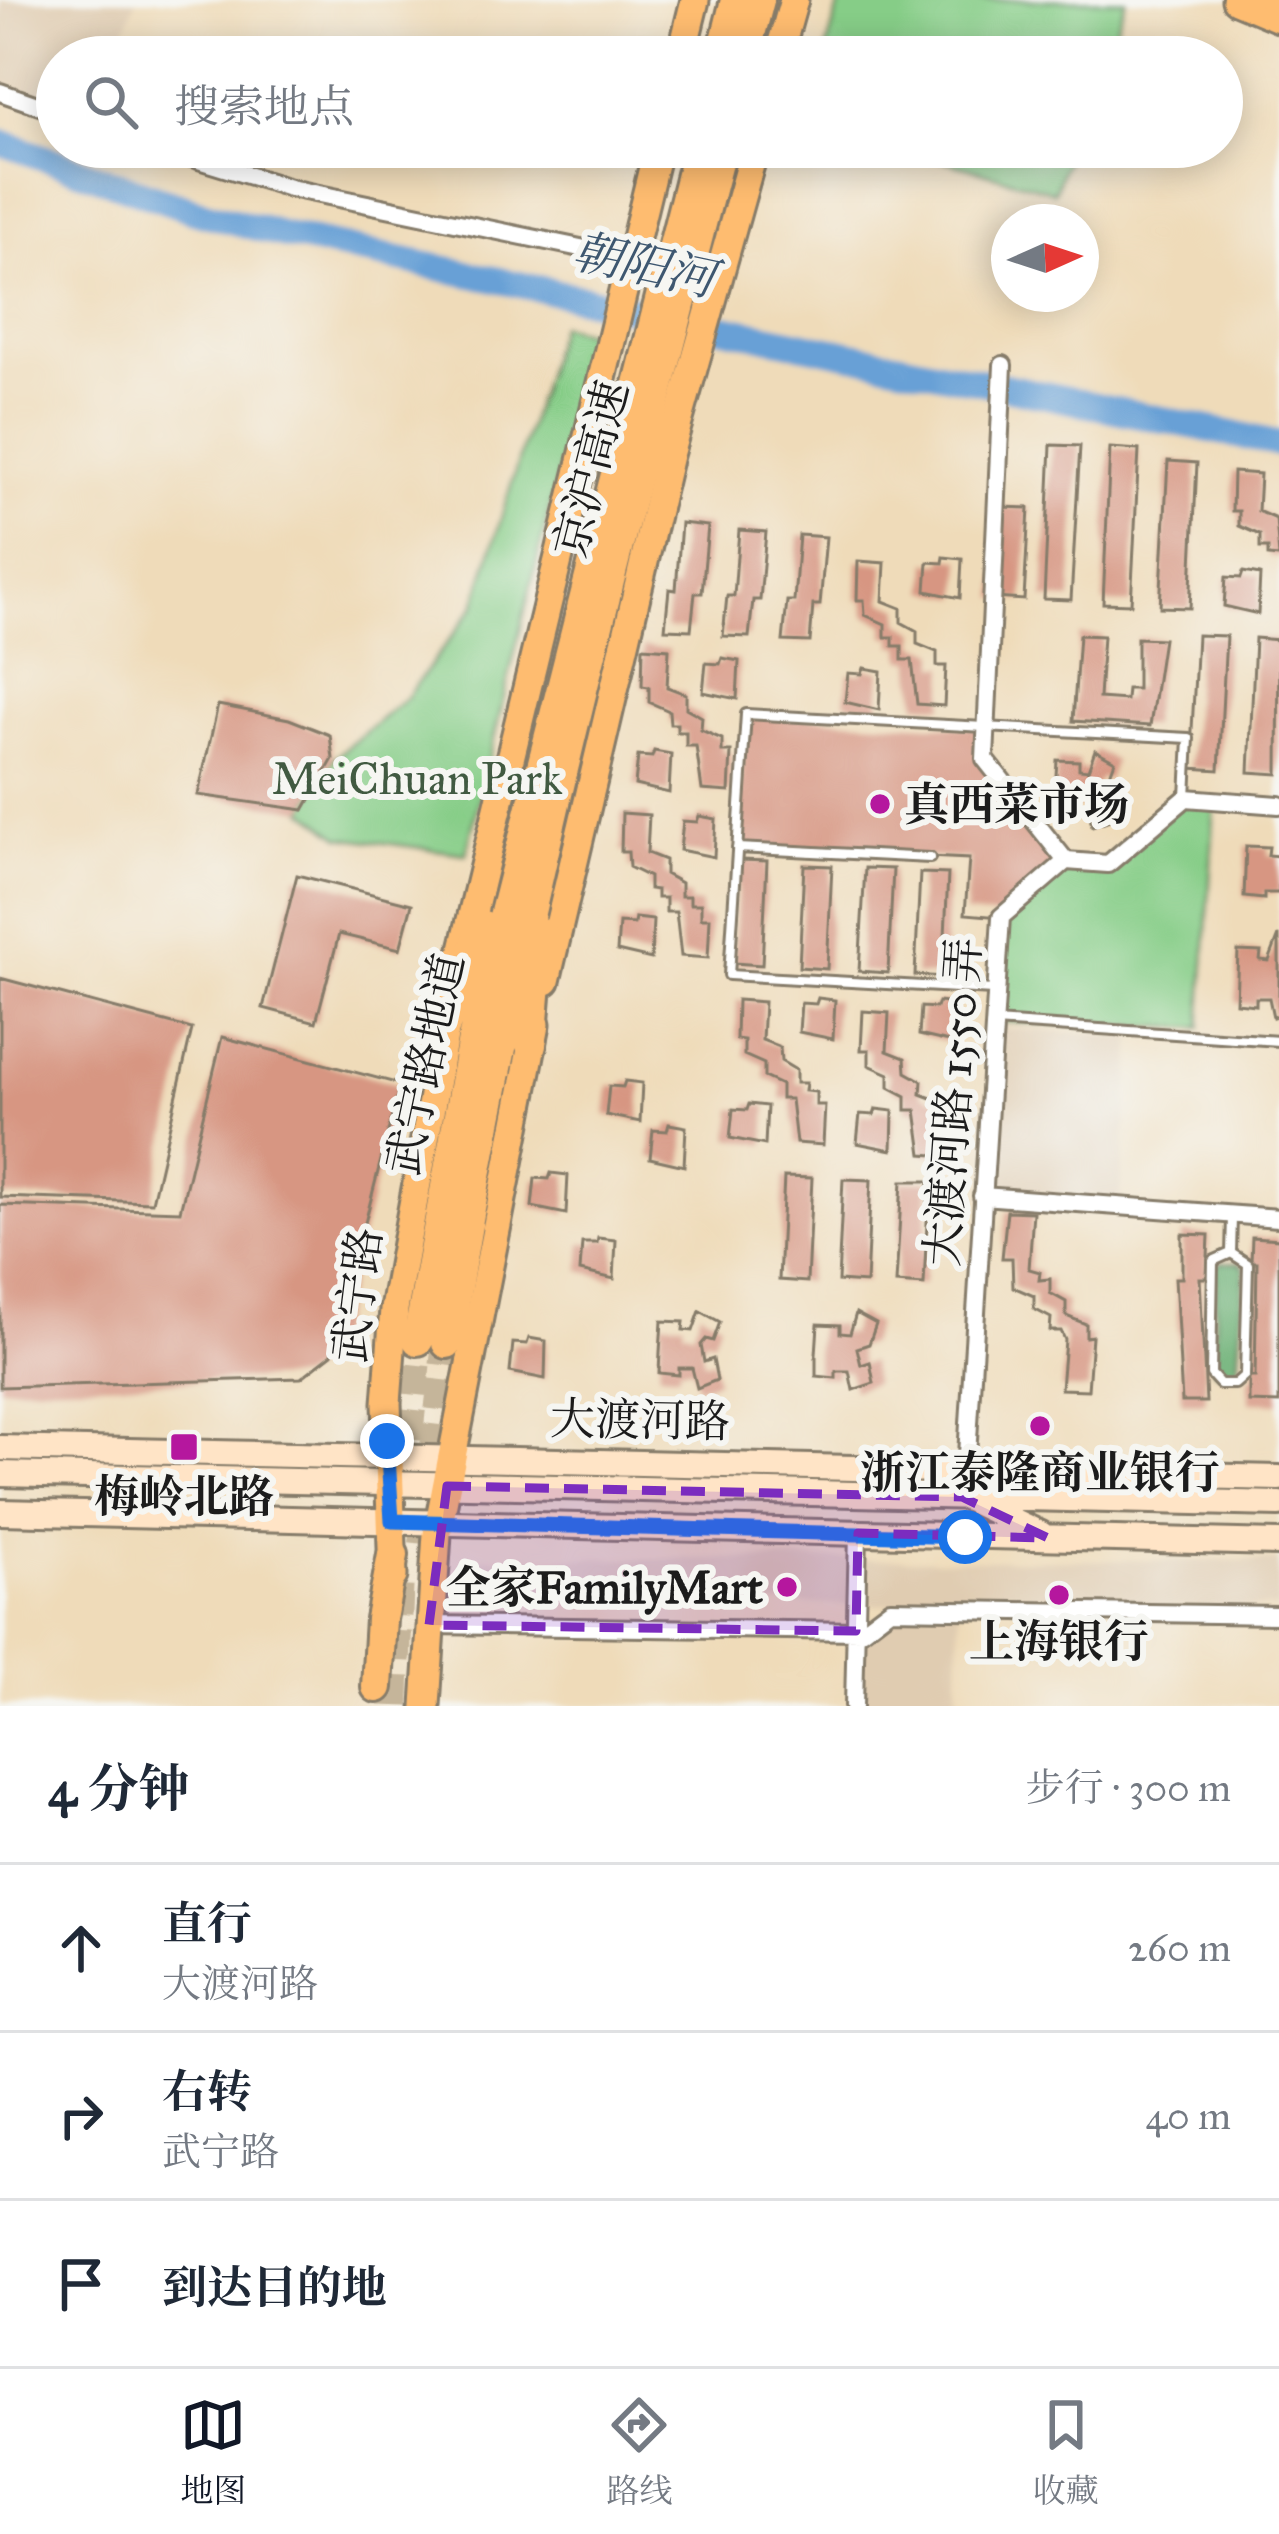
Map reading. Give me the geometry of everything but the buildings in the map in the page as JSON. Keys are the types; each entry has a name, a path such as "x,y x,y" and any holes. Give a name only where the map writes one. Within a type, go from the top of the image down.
{"highway":[{"path":"727,36 736,0"},
{"path":"750,36 759,0"},
{"name":"京沪高速","path":"538,811 694,168"},
{"name":"京沪高速","path":"538,811 715,168"},
{"path":"444,1028 538,811"},
{"path":"531,1045 538,811"},
{"name":"武宁路地道","path":"433,1342 472,1039 538,811"},
{"path":"383,1697 381,1619 393,1555"}],"main road":[{"path":"688,36 699,0"},
{"path":"696,36 699,0"},
{"path":"771,36 780,0"},
{"path":"784,36 794,0"},
{"path":"1235,0 1279,18"},
{"path":"615,343 626,266 652,168"},
{"path":"615,343 666,168"},
{"path":"426,1706 439,1522 531,1045 736,168"},
{"path":"690,365 714,300 749,168"},
{"name":"武宁路","path":"393,1555 389,1470 394,1309 444,1028 615,343"},
{"name":"大渡河路","path":"0,1448 682,1491 1279,1504"},
{"name":"大渡河路","path":"0,1474 122,1477 389,1470"},
{"name":"大渡河路","path":"450,1473 966,1471 1279,1478"},
{"path":"122,1477 206,1517"},
{"path":"592,1526 682,1491"},
{"path":"962,1497 1048,1538"},
{"path":"0,1513 1279,1543"}],"street":[{"path":"0,92 36,105"},
{"path":"225,168 290,188 626,266"},
{"path":"1003,365 984,728 990,772 1066,861 1108,864 1186,798 1279,805"},
{"name":"大渡河路 1550 弄","path":"966,1471 1001,917 1066,861"},
{"path":"982,1196 1279,1218"},
{"path":"854,1706 858,1533"},
{"path":"429,1625 856,1630 890,1609 1279,1616"}],"lane":[{"path":"996,990 729,975 746,714 1189,738 1186,798"},
{"path":"737,848 930,858"},
{"path":"994,1022 1279,1041"},
{"path":"1231,1253 1232,1216"},
{"path":"1231,1253 1248,1264 1245,1375 1235,1384 1220,1384 1210,1374 1213,1261 1231,1253"}],"highlighted area":[{"path":"447,1486 962,1497 1048,1538 858,1533 856,1631 429,1625"}],"shaded area":[{"path":"0,0 136,0 123,36 36,36 36,94 0,81"},
{"path":"997,1027 1133,1037 1120,1198 987,1191"},
{"path":"480,1558 1279,1561 1279,1608 481,1602"},
{"path":"890,1609 960,1610 957,1706 857,1706 861,1631"}],"green space":[{"path":"841,0 1126,0 1113,36 830,36"},
{"path":"970,168 1063,168 1054,192"},
{"name":"MeiChuan Park","path":"559,325 592,333 466,854 341,837 304,810 333,759 405,699 475,606"},
{"path":"1186,798 1215,800 1201,1028 994,1022 1001,917 1066,861 1108,864"},
{"path":"1240,1263 1245,1269 1238,1375 1214,1370 1216,1266"}],"waterway":[{"name":"朝阳河","path":"0,142 36,155"},
{"name":"朝阳河","path":"73,168 195,211 283,235 1279,444"}],"tunnel":[{"path":"403,1484 418,1340"},
{"path":"424,1544 447,1343"},
{"path":"394,1706 399,1573"}],"place":[{"name":"真西菜市场","path":"880,804"},
{"name":"浙江泰隆商业银行","path":"1040,1426"},
{"name":"梅岭北路","path":"184,1447"},
{"name":"全家FamilyMart","path":"787,1587"},
{"name":"上海银行","path":"1059,1595"}],"route":[{"path":"387,1441 392,1521 965,1537"}]}
